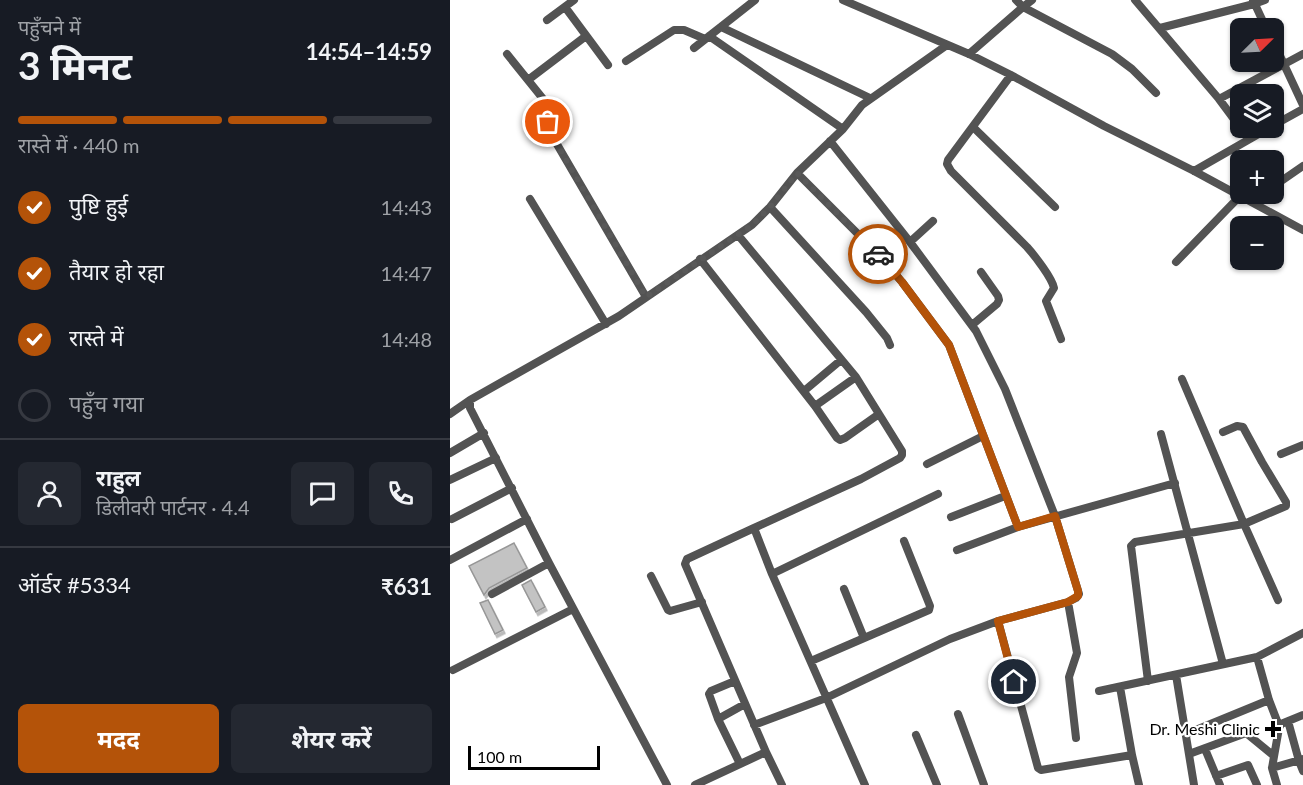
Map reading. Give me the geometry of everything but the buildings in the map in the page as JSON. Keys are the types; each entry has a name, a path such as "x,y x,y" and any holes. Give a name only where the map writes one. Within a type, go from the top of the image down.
{"street":[{"path":"547,20 574,0"},
{"path":"694,48 755,0"},
{"path":"843,0 969,54 1230,191"},
{"path":"1016,0 1023,8 1112,54 1132,69 1156,93"},
{"path":"969,54 1032,0"},
{"path":"1136,0 1230,113"},
{"path":"1160,28 1265,0"},
{"path":"1254,2 1261,18"},
{"path":"565,7 608,65"},
{"path":"721,27 870,98"},
{"path":"626,62 674,30 684,30 707,38 843,129"},
{"path":"528,80 586,36"},
{"path":"450,414 470,400 606,324 752,225 770,207 797,173 843,129 862,105 947,45"},
{"path":"507,54 546,105 551,134 646,297"},
{"path":"1284,119 1303,107 1284,65 1303,54"},
{"path":"1220,99 1271,72"},
{"path":"1011,75 947,164 1027,247 1053,284 1054,288 1046,301 1061,339"},
{"path":"973,127 1055,207"},
{"path":"1194,171 1248,138"},
{"path":"754,725 826,698 950,639 998,621 1068,602 1078,596 1055,516 1005,389 984,345 972,325 910,242 830,141"},
{"path":"1284,179 1303,166"},
{"path":"797,173 878,254 949,345 1018,527"},
{"path":"530,200 606,324"},
{"path":"1176,262 1232,204"},
{"path":"1257,204 1303,230"},
{"path":"770,207 866,312 890,345"},
{"path":"910,242 933,221"},
{"path":"738,235 856,377 900,447 902,455 861,479 686,560 685,564 782,785"},
{"path":"700,259 804,391 837,438 840,440 845,438 879,414"},
{"path":"972,325 999,302 998,296 981,272"},
{"path":"804,391 841,360"},
{"path":"815,406 856,377"},
{"path":"1182,379 1278,600"},
{"path":"470,400 470,408 549,563 667,785"},
{"path":"1148,681 1131,546 1136,542 1244,524 1282,508 1286,504 1243,427 1237,426 1223,432"},
{"path":"450,453 484,433"},
{"path":"1161,434 1223,664"},
{"path":"927,464 983,436"},
{"path":"1281,454 1303,445"},
{"path":"450,480 496,458"},
{"path":"957,550 1018,527 1175,483"},
{"path":"452,519 512,488"},
{"path":"772,574 938,494"},
{"path":"951,517 1005,496"},
{"path":"450,560 527,519"},
{"path":"754,528 865,785"},
{"path":"811,661 930,608 904,541"},
{"path":"492,594 549,563"},
{"path":"651,576 668,610 702,602"},
{"path":"844,589 864,638"},
{"path":"1068,602 1077,653 1069,677 1076,738"},
{"path":"453,670 573,609"},
{"path":"998,621 1038,768 1041,770 1131,755"},
{"path":"1099,691 1257,657 1303,633"},
{"path":"1257,657 1269,700 1280,726 1272,768 1277,785"},
{"path":"1176,675 1194,785"},
{"path":"735,681 710,693 718,718 740,764"},
{"path":"1120,687 1131,755 1139,785"},
{"path":"1186,734 1269,700"},
{"path":"718,718 745,704"},
{"path":"958,714 984,785"},
{"path":"1280,726 1303,715"},
{"path":"1288,721 1303,771"},
{"path":"1189,754 1246,733 1274,756"},
{"path":"916,735 937,785"},
{"path":"1205,749 1220,785"},
{"path":"695,785 766,752"},
{"path":"1272,768 1301,760"},
{"path":"1216,776 1248,765 1257,785"}],"way so far":[{"path":"548,122 551,134 646,297 752,225 770,207 797,173 878,254"}],"place":[{"name":"Dr. Meshi Clinic","path":"1273,729"}],"route":[{"path":"878,254 949,345 1018,527 1055,516 1078,596 1068,602 998,621 1014,682"}]}
